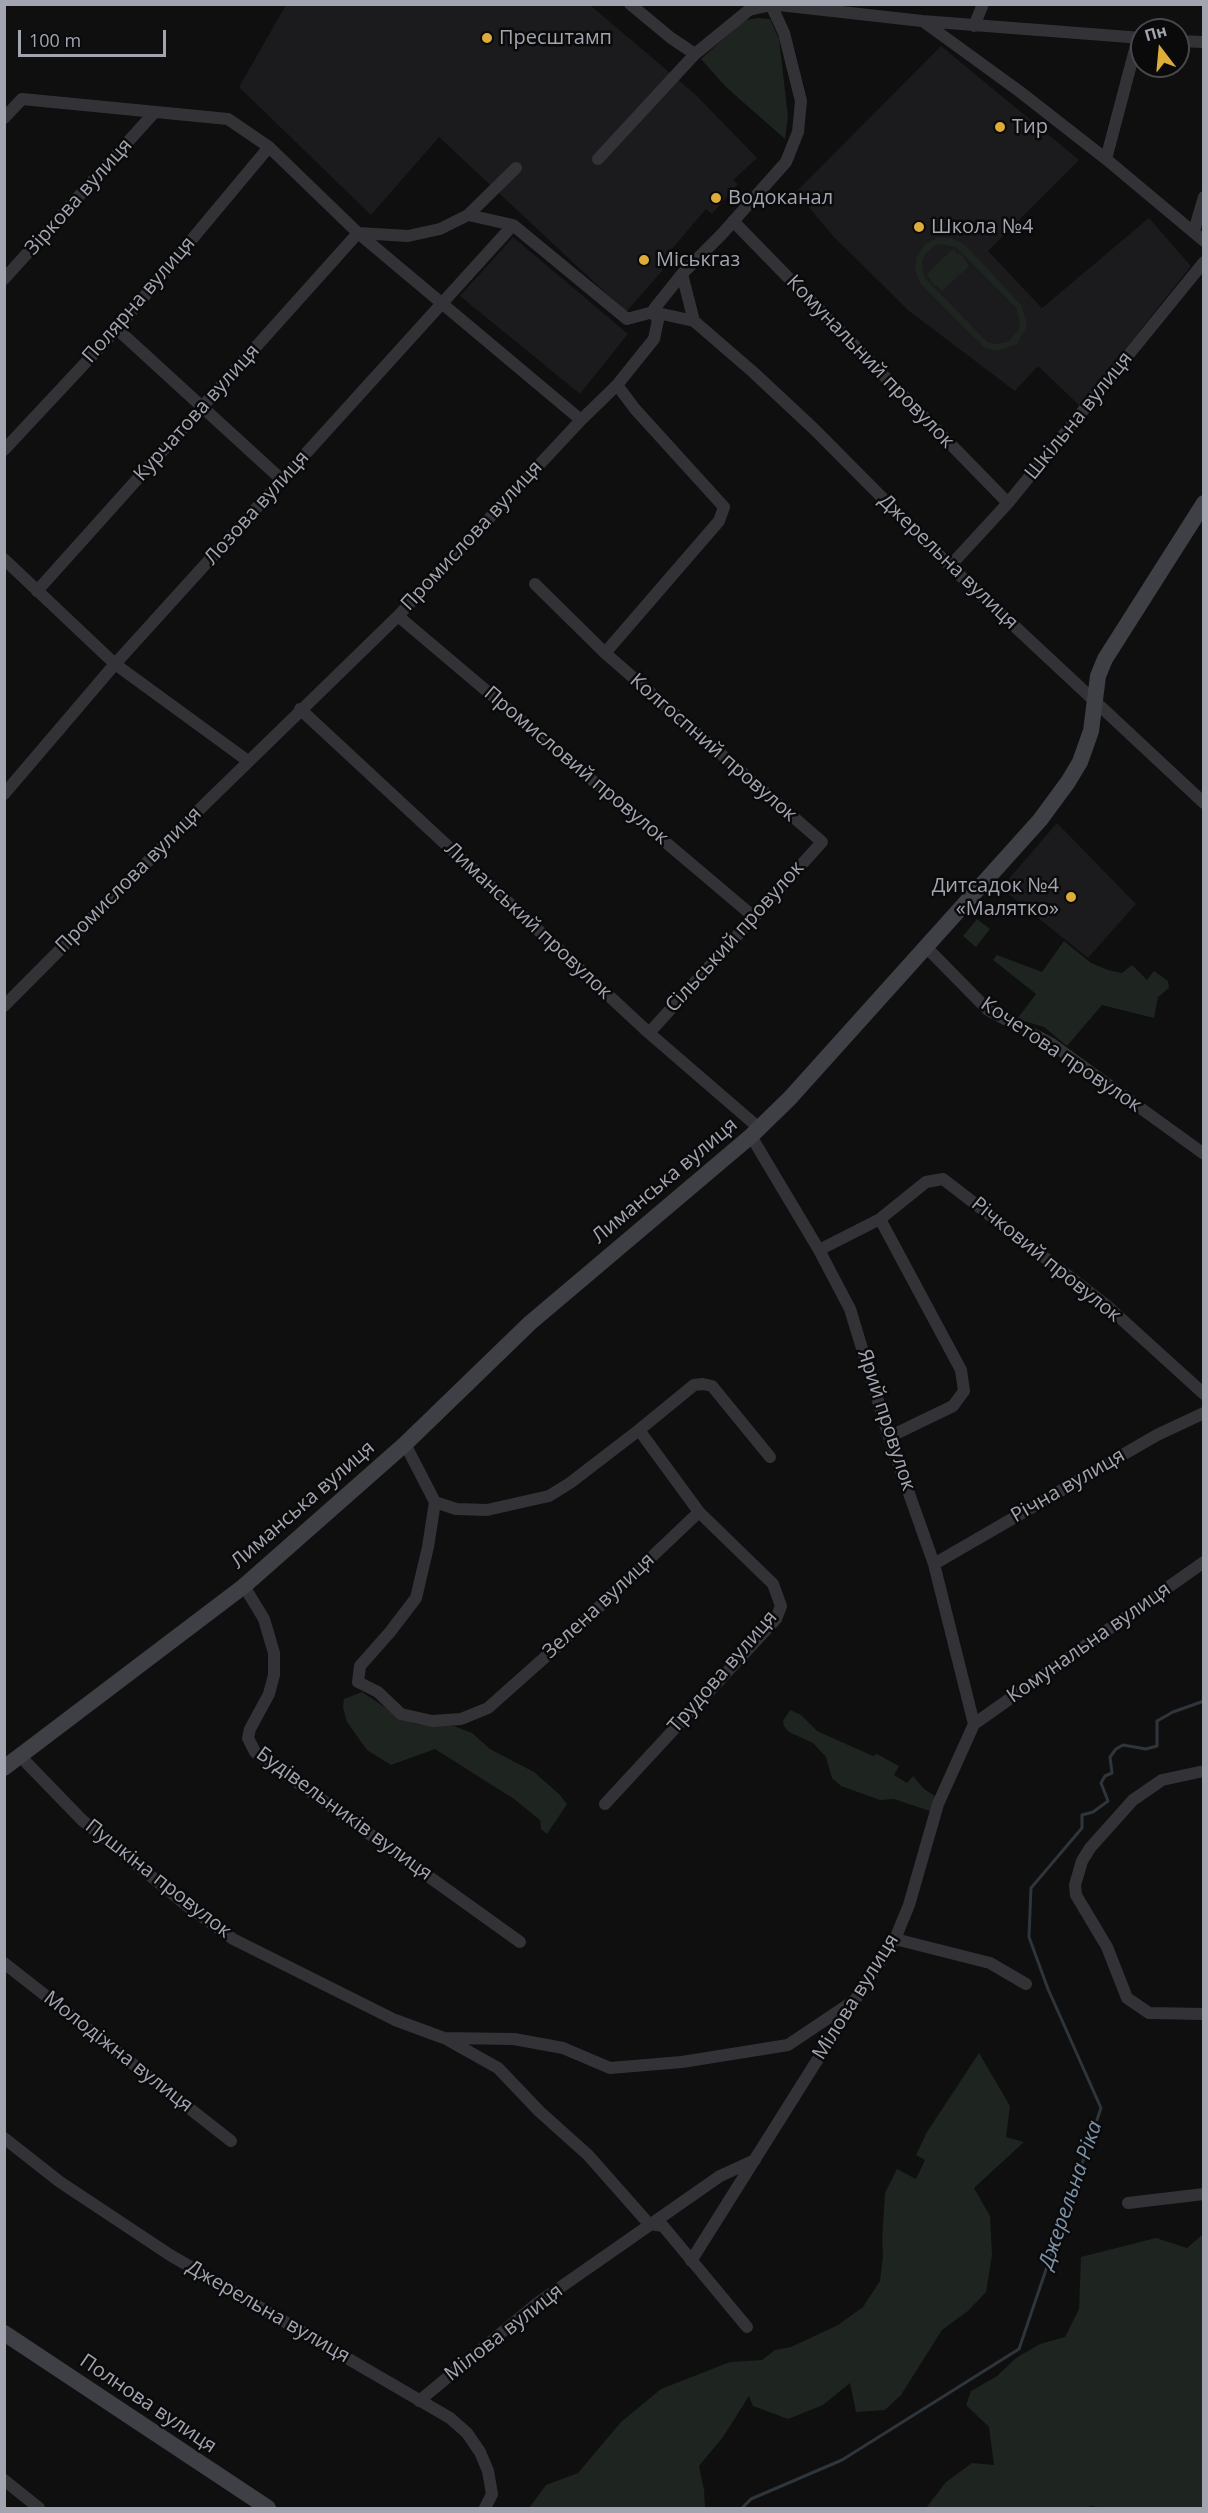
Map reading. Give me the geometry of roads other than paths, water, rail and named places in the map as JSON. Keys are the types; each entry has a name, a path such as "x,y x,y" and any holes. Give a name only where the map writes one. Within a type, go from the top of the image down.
{"street":[{"path":"630,4 671,38 695,54"},
{"path":"974,26 982,4"},
{"path":"653,312 682,274 786,162 798,132 801,101 784,33 771,5"},
{"path":"598,159 695,54 749,10 771,5 974,26 1130,37"},
{"path":"922,21 1019,91 1106,159 1194,231 1203,241"},
{"path":"1106,159 1130,74"},
{"path":"4,118 22,99 153,114 228,119 269,147 358,233 581,420"},
{"name":"Зіркова вулиця","path":"4,279 153,114"},
{"name":"Полярна вулиця","path":"4,450 117,329 269,147"},
{"path":"358,233 408,236 440,230 468,215 516,168"},
{"path":"1194,231 1203,197"},
{"path":"468,215 513,225 627,319 653,312 694,321 682,274"},
{"name":"Комунальний провулок","path":"733,221 1008,503"},
{"name":"Лозова вулиця","path":"4,794 115,664 513,225"},
{"name":"Курчатова вулиця","path":"37,591 358,233"},
{"name":"Шкільна вулиця","path":"950,566 1008,503 1203,262"},
{"name":"Промислова вулиця","path":"4,1006 248,761 398,616 581,420 617,385 654,339 658,320 653,312"},
{"name":"Джерельна вулиця","path":"694,321 814,429 950,566 1203,803"},
{"path":"117,329 282,480"},
{"path":"605,654 720,521 724,507 635,409 617,385"},
{"name":"Лиманська вулиця","path":"4,1768 244,1586 405,1444 530,1323 755,1132 790,1098 1040,820 1068,782 1087,745 1098,676 1105,659 1203,503"},
{"path":"4,559 115,664 248,761"},
{"name":"Колгоспний провулок","path":"534,584 605,654 822,842"},
{"name":"Промисловий провулок","path":"398,616 754,917"},
{"name":"Лиманський провулок","path":"300,710 755,1132"},
{"name":"Сільський провулок","path":"649,1033 822,842"},
{"name":"Кочетова провулок","path":"927,948 988,1010 1052,1044 1203,1154"},
{"name":"Ярий провулок","path":"755,1132 850,1309 889,1437 934,1564 974,1724"},
{"name":"Річковий провулок","path":"819,1250 880,1219 926,1182 943,1179 1106,1305 1203,1394"},
{"path":"880,1219 961,1370 964,1391 953,1406 889,1437"},
{"path":"405,1444 435,1502 456,1509 487,1510 549,1496 570,1483 694,1385 703,1384 712,1386 717,1391 770,1457"},
{"name":"Річна вулиця","path":"934,1564 1111,1461 1203,1413"},
{"path":"639,1430 699,1512"},
{"name":"Зелена вулиця","path":"435,1502 428,1547 416,1598 360,1666 358,1682 378,1692 401,1714 432,1721 461,1719 488,1708 561,1643 699,1512"},
{"name":"Трудова вулиця","path":"605,1804 776,1619 781,1606 773,1584 699,1512"},
{"name":"Комунальна вулиця","path":"974,1724 1203,1562"},
{"name":"Будівельників вулиця","path":"244,1586 264,1619 274,1653 274,1675 269,1694 250,1729 248,1738 255,1752 520,1942"},
{"name":"Мілова вулиця","path":"691,2261 895,1939 909,1905 938,1804 974,1724"},
{"name":"Пушкіна провулок","path":"20,1756 82,1820 190,1908 233,1939 395,2020 444,2038 498,2068 539,2111 588,2155 649,2224"},
{"path":"1203,1770 1161,1780 1133,1800 1090,1848 1079,1870 1075,1885 1076,1895 1107,1947 1127,1998 1149,2013 1203,2014"},
{"path":"895,1939 990,1963 1026,1984"},
{"name":"Молодіжна вулиця","path":"4,1963 231,2141"},
{"name":"Пушкіна провулок","path":"444,2038 514,2039 563,2048 610,2068 682,2062 788,2045 855,2000"},
{"name":"Джерельна вулиця","path":"4,2138 60,2182 170,2255 450,2418 467,2433 480,2452 488,2471 492,2494 485,2508"},
{"name":"Мілова вулиця","path":"419,2401 535,2305 720,2176 755,2160"},
{"path":"1128,2203 1203,2194"},
{"path":"649,2224 663,2226 747,2327"},
{"name":"Полнова вулиця","path":"4,2333 268,2508"},
{"path":"4,2480 39,2508"}],"waterway":[{"name":"Джерельна Ріка","path":"742,2508 751,2499 842,2460 1019,2349 1101,2108 1048,1989 1029,1937 1031,1888 1082,1828 1082,1815 1093,1812 1108,1801 1101,1783 1105,1776 1112,1773 1110,1757 1116,1749 1123,1745 1146,1749 1157,1746 1157,1721 1173,1712 1204,1701"}],"place":[{"name":"Пресштамп","path":"487,38"},
{"name":"Тир","path":"1000,127"},
{"name":"Водоканал","path":"716,198"},
{"name":"Школа №4","path":"919,227"},
{"name":"Міськгаз","path":"644,260"},
{"name":"Дитсадок №4 «Малятко»","path":"1071,897"}]}
